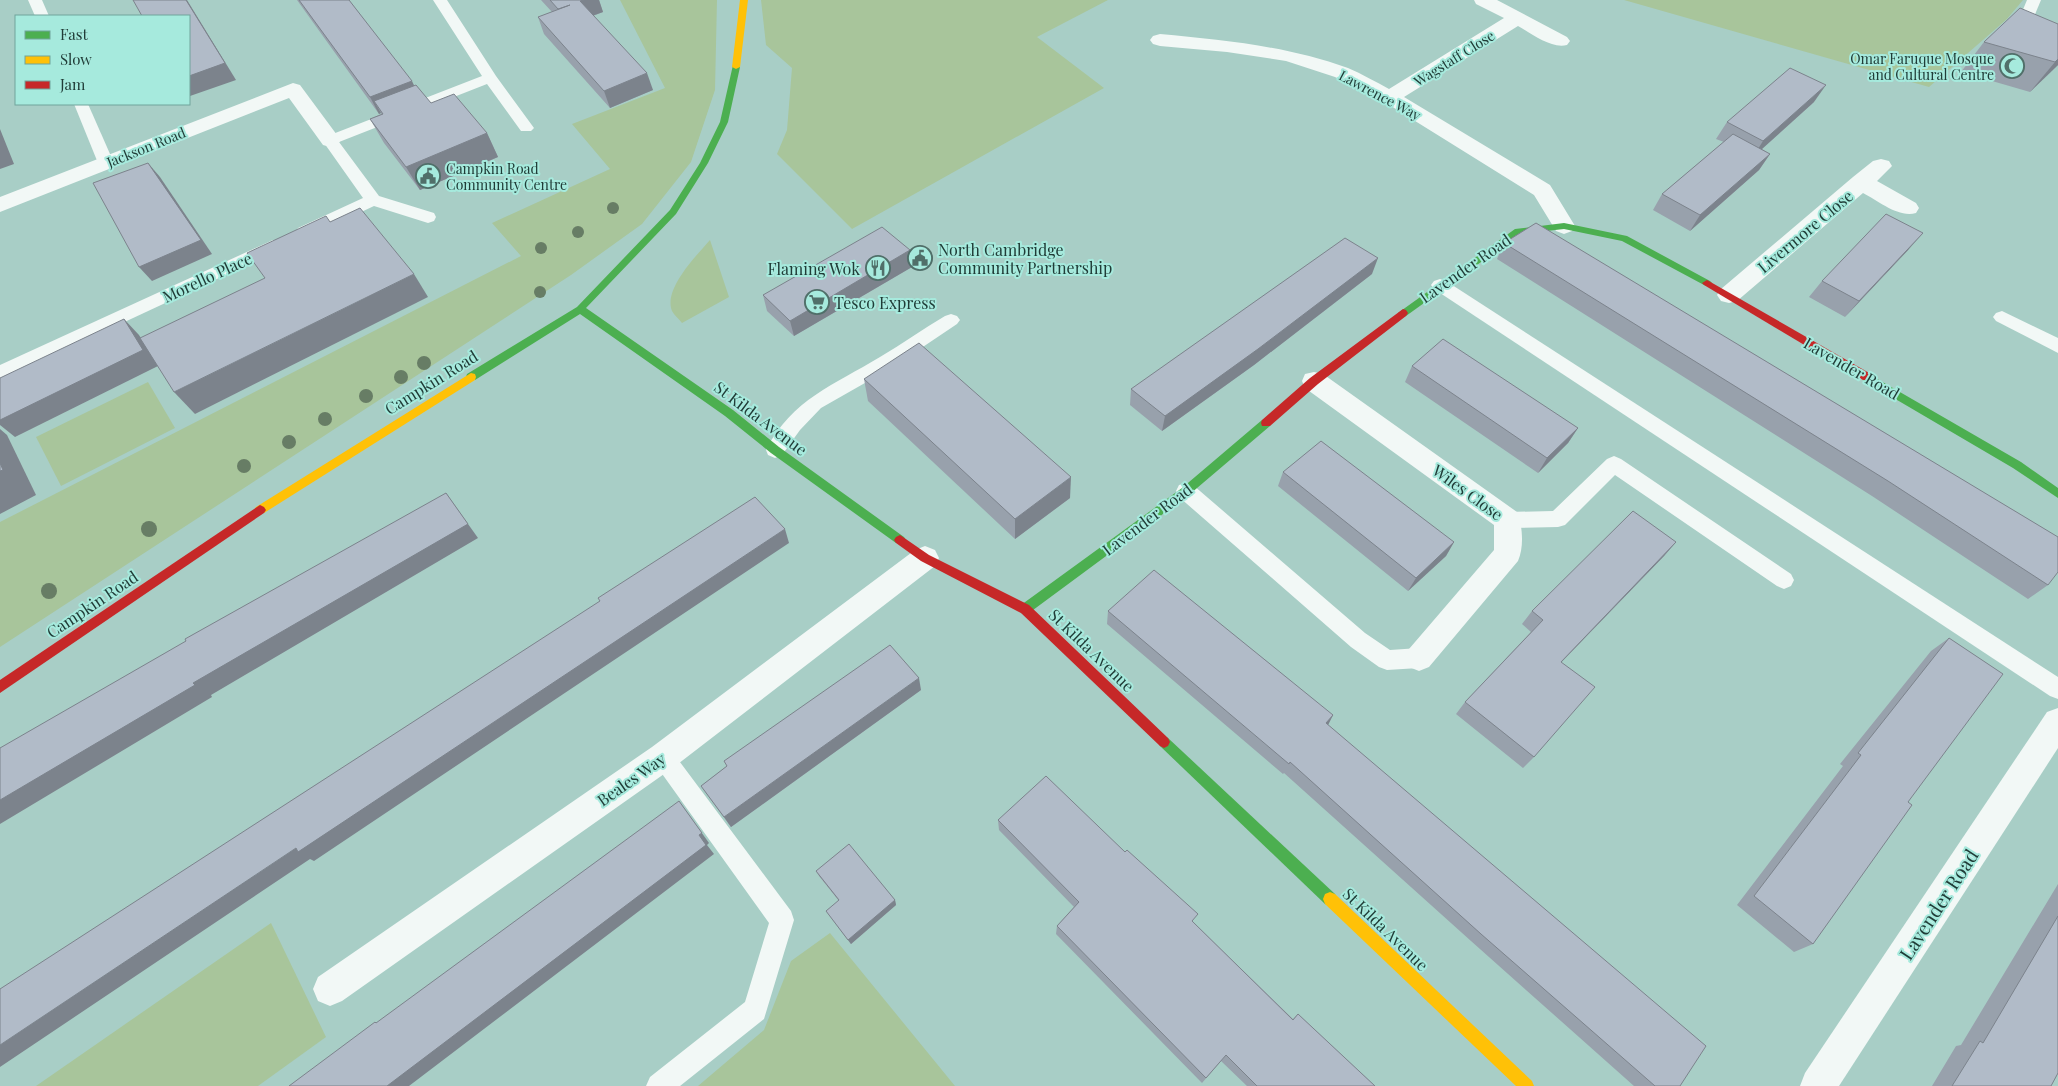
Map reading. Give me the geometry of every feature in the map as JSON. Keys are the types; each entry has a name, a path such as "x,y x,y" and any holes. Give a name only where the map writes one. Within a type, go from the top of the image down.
{"street":[{"name":"Campkin Road","path":"0,687 220,536 368,441 580,310 673,212 704,163 724,122 735,77 744,0"},
{"name":"Wagstaff Close","path":"1483,0 1560,41"},
{"name":"Wagstaff Close","path":"1390,97 1518,18"},
{"name":"Lawrence Way","path":"1160,40 1227,46 1289,56 1342,73 1390,97 1542,190 1564,226"},
{"name":"Jackson Road","path":"0,206 293,89 330,140"},
{"name":"Livermore Close","path":"1729,295 1881,166"},
{"path":"1861,182 1908,208"},
{"name":"Lavender Road","path":"1025,609 1186,491 1314,381 1440,285 1518,231 1564,226 1624,238 1729,295 2017,465 2058,494"},
{"name":"St Kilda Avenue","path":"580,310 729,413 775,450 925,558 1025,609 1527,1086"},
{"name":"Wiles Close","path":"1314,381 1507,520 1508,553 1419,658"},
{"name":"Beales Way","path":"330,989 663,757 925,558"},
{"name":"Lavender Road","path":"1818,1086 2058,722"}],"lane":[{"path":"35,0 42,15"},
{"path":"440,0 490,78 526,128"},
{"path":"2024,24 2034,0"},
{"path":"428,217 373,200 330,140 490,78"},
{"path":"81,105 106,163"},
{"name":"Morello Place","path":"0,373 373,200"},
{"path":"1440,285 2058,689"},
{"path":"2002,317 2058,346"},
{"path":"775,450 793,425 815,403 887,362 951,320"},
{"path":"1507,520 1558,519 1614,464 1784,580"},
{"path":"1186,491 1358,640 1387,660 1419,658"},
{"path":"659,1086 755,1010 782,920 663,757"}],"green space":[{"path":"620,0 717,0 715,90 691,162 642,224 571,275 0,647 0,522 521,256 492,223 610,169 572,124 665,88"},
{"path":"761,0 1108,0 1037,37 1104,88 852,229 777,154 787,130 792,68 766,45"},
{"path":"1624,0 2023,0 2007,19 1929,87"},
{"path":"710,240 729,297 682,323 672,311 672,293 690,263"},
{"path":"148,382 175,428 61,486 36,437"},
{"path":"271,923 326,1037 258,1086 36,1086"},
{"path":"830,933 955,1086 698,1086 764,1030 791,961"}],"building":[{"path":"133,0 186,0 225,63 190,76 190,15 141,15"},
{"path":"299,0 349,0 412,81 370,97"},
{"path":"550,0 584,0 580,1 647,73 604,91 538,17 570,5 558,9"},
{"path":"2020,8 2058,24 2058,59 2055,62 1984,42"},
{"path":"1790,68 1826,85 1763,141 1727,122"},
{"path":"416,85 431,103 454,94 487,133 406,167 370,119 383,114 374,101"},
{"path":"1733,134 1770,154 1700,215 1662,194"},
{"path":"148,163 201,240 139,267 93,183"},
{"path":"360,208 414,274 174,392 140,338 265,278 247,253 326,216 330,222"},
{"path":"1886,214 1923,233 1859,301 1822,281"},
{"path":"1536,223 2058,537 2058,572 2048,585 1888,481 1504,243"},
{"path":"882,227 910,250 790,321 763,295"},
{"path":"1345,238 1378,258 1258,349 1165,416 1131,389"},
{"path":"124,319 143,350 0,420 0,378"},
{"path":"1443,339 1578,428 1547,458 1412,366"},
{"path":"919,343 1071,477 1015,519 864,379"},
{"path":"1321,441 1454,542 1416,578 1283,472"},
{"path":"446,493 468,524 193,683 195,685 0,800 0,748 186,641 185,639"},
{"path":"755,497 785,529 298,852 296,848 0,1045 0,989 600,601 598,598"},
{"path":"1633,511 1676,542 1561,662 1595,687 1534,757 1465,702 1543,620 1532,611"},
{"path":"1154,570 1333,715 1326,723 1706,1046 1680,1086 1655,1086 1481,934 1290,762 1289,764 1108,611"},
{"path":"1949,638 2003,674 1908,802 1912,805 1813,944 1754,896 1861,755 1858,753"},
{"path":"890,645 919,678 724,817 701,786 727,766 724,761"},
{"path":"1046,776 1125,852 1127,850 1198,914 1192,921 1293,1020 1298,1014 1375,1086 1257,1086 1226,1055 1206,1078 1057,926 1079,902 998,820"},
{"path":"679,801 702,833 699,835 706,845 387,1086 289,1086 375,1022"},
{"path":"849,844 895,900 848,940 826,911 839,900 816,871"},
{"path":"2058,916 2058,1073 2051,1086 1952,1086 1980,1041 1983,1043"}],"traffic: fast":[{"path":"471,377 580,309 673,212 704,163 724,122 736,67"},
{"path":"1403,313 1518,231 1564,226 1624,238 1707,283"},
{"path":"580,309 729,413 775,450 900,540"},
{"path":"1867,377 2017,465 2058,494"},
{"path":"1025,609 1186,491 1266,423"},
{"path":"1164,742 1330,899"}],"traffic: slow":[{"path":"736,67 744,0"},
{"path":"260,510 471,377"},
{"path":"1330,899 1527,1086"}],"traffic: jam":[{"path":"1707,283 1867,377"},
{"path":"1266,423 1314,381 1403,313"},
{"path":"0,687 260,510"},
{"path":"900,540 925,558 1025,609 1164,742"}],"place":[{"name":"Omar Faruque Mosque and Cultural Centre","path":"2012,66"},
{"name":"Campkin Road Community Centre","path":"428,176"},
{"name":"North Cambridge Community Partnership","path":"920,258"},
{"name":"Flaming Wok","path":"878,268"},
{"name":"Tesco Express","path":"817,302"}]}
